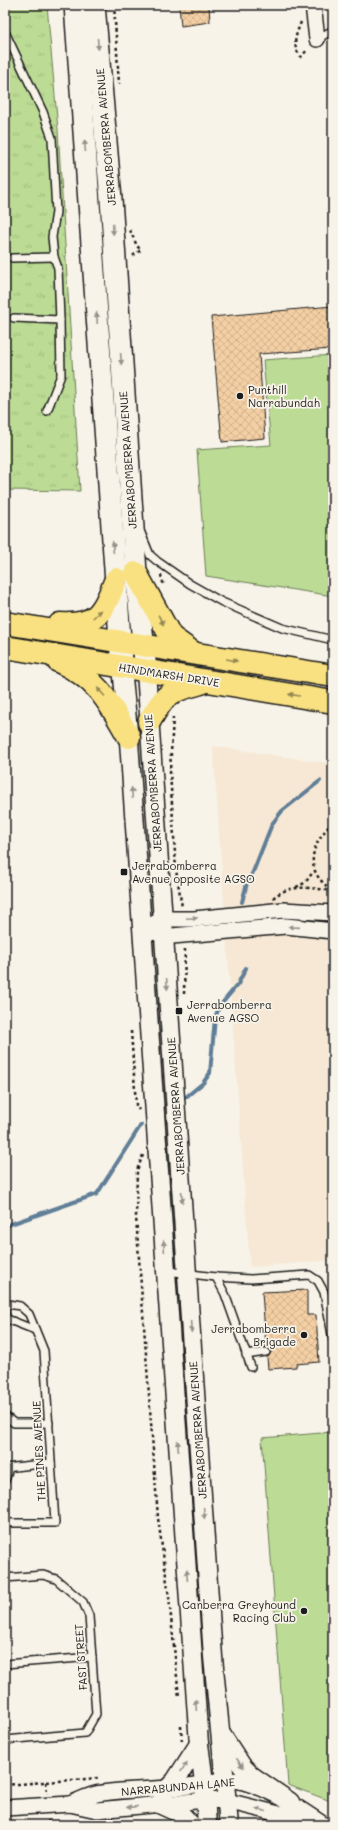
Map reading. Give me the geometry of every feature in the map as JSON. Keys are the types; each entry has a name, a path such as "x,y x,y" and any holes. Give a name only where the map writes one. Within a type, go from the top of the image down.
{"main road":[{"name":"JERRABOMBERRA AVENUE","path":"75,5 93,250 102,399 126,576 143,645 146,671"},
{"name":"JERRABOMBERRA AVENUE","path":"94,5 111,199 114,272 132,511 120,642 122,667"},
{"path":"93,250 114,272 96,297"},
{"path":"5,622 83,624 94,618 103,608 126,576 171,637 194,653"},
{"path":"5,622 333,676"},
{"name":"HINDMARSH DRIVE","path":"5,648 333,702"},
{"path":"39,653 77,671 92,683 109,701 129,737"},
{"path":"149,722 158,706 171,692 206,681"}],"street":[{"path":"313,5 317,39"},
{"name":"JERRABOMBERRA AVENUE","path":"122,667 129,737 144,967 142,1060 166,1271 190,1745 204,1782 207,1825"},
{"name":"JERRABOMBERRA AVENUE","path":"146,671 219,1730 229,1825"},
{"path":"142,930 163,927 194,919 283,910 333,914"},
{"path":"163,927 286,926 333,931"},
{"path":"144,967 166,965"},
{"path":"219,1730 242,1766 287,1815"},
{"path":"190,1745 175,1781 163,1797 191,1825"},
{"name":"NARRABUNDAH LANE","path":"5,1808 70,1804 97,1810 163,1797 204,1782 243,1782 287,1815 311,1825"},
{"name":"NARRABUNDAH LANE","path":"163,1797 227,1801 324,1825"}],"lane":[{"path":"317,39 333,30"},
{"path":"5,32 43,112 52,138 56,212 52,237 54,257 58,268 61,375 47,411"},
{"path":"12,258 54,257"},
{"path":"14,318 60,320"},
{"path":"132,511 150,555 190,584 222,602 282,628 333,640"},
{"path":"166,1271 216,1277 251,1279 309,1275 318,1281 324,1292 333,1340"},
{"path":"216,1277 225,1294 250,1367"},
{"name":"THE PINES AVENUE","path":"5,1310 8,1304 20,1306 29,1314 44,1351 55,1523 5,1523"},
{"path":"5,1314 7,1319 35,1330"},
{"path":"246,1355 266,1352"},
{"path":"5,1416 14,1423 49,1423"},
{"path":"5,1481 7,1468 51,1463"},
{"name":"FAST STREET","path":"5,1578 43,1575 56,1579 83,1602 89,1616 96,1714 85,1733 5,1740"},
{"path":"5,1664 92,1657"}],"path":[{"path":"173,712 170,771 176,870 181,905 185,911"},
{"path":"292,888 303,885 307,881 313,870 313,851 316,843 322,833 333,822"},
{"path":"313,870 324,885 333,891"},
{"path":"184,995 184,949 191,944"},
{"path":"131,1031 142,1060 136,1105 140,1111"},
{"path":"144,1149 137,1170 136,1217 158,1518 169,1597 179,1700"},
{"path":"181,1722 190,1745"},
{"path":"5,1785 106,1778"}],"shaded area":[{"path":"213,746 333,764 333,1260 250,1267"}],"green space":[{"path":"5,5 47,5 58,130 80,491 5,490"},
{"path":"333,355 333,596 206,576 197,450 271,445 263,360"},
{"name":"Canberra Greyhound Racing Club","path":"333,1432 333,1802 288,1785 262,1438"}],"building":[{"path":"179,5 209,5 210,22 181,26"},
{"name":"Punthill Narrabundah","path":"333,306 333,349 259,354 265,438 222,442 211,317"},
{"path":"307,1290 307,1315 316,1315 319,1362 296,1364 296,1367 268,1369 267,1357 271,1352 270,1349 266,1347 262,1292"}],"waterway":[{"path":"242,902 247,883 253,872 272,824 282,811 320,781"},
{"path":"186,1097 203,1083 210,1073 215,1018 219,1007 238,984 246,968"},
{"path":"5,1226 97,1194 141,1125"}],"place":[{"name":"Punthill Narrabundah","path":"240,396"},
{"name":"Jerrabomberra Avenue opposite AGSO","path":"124,872"},
{"name":"Jerrabomberra Avenue AGSO","path":"179,1011"},
{"name":"Jerrabomberra Brigade","path":"304,1335"},
{"name":"Canberra Greyhound Racing Club","path":"304,1611"}]}
